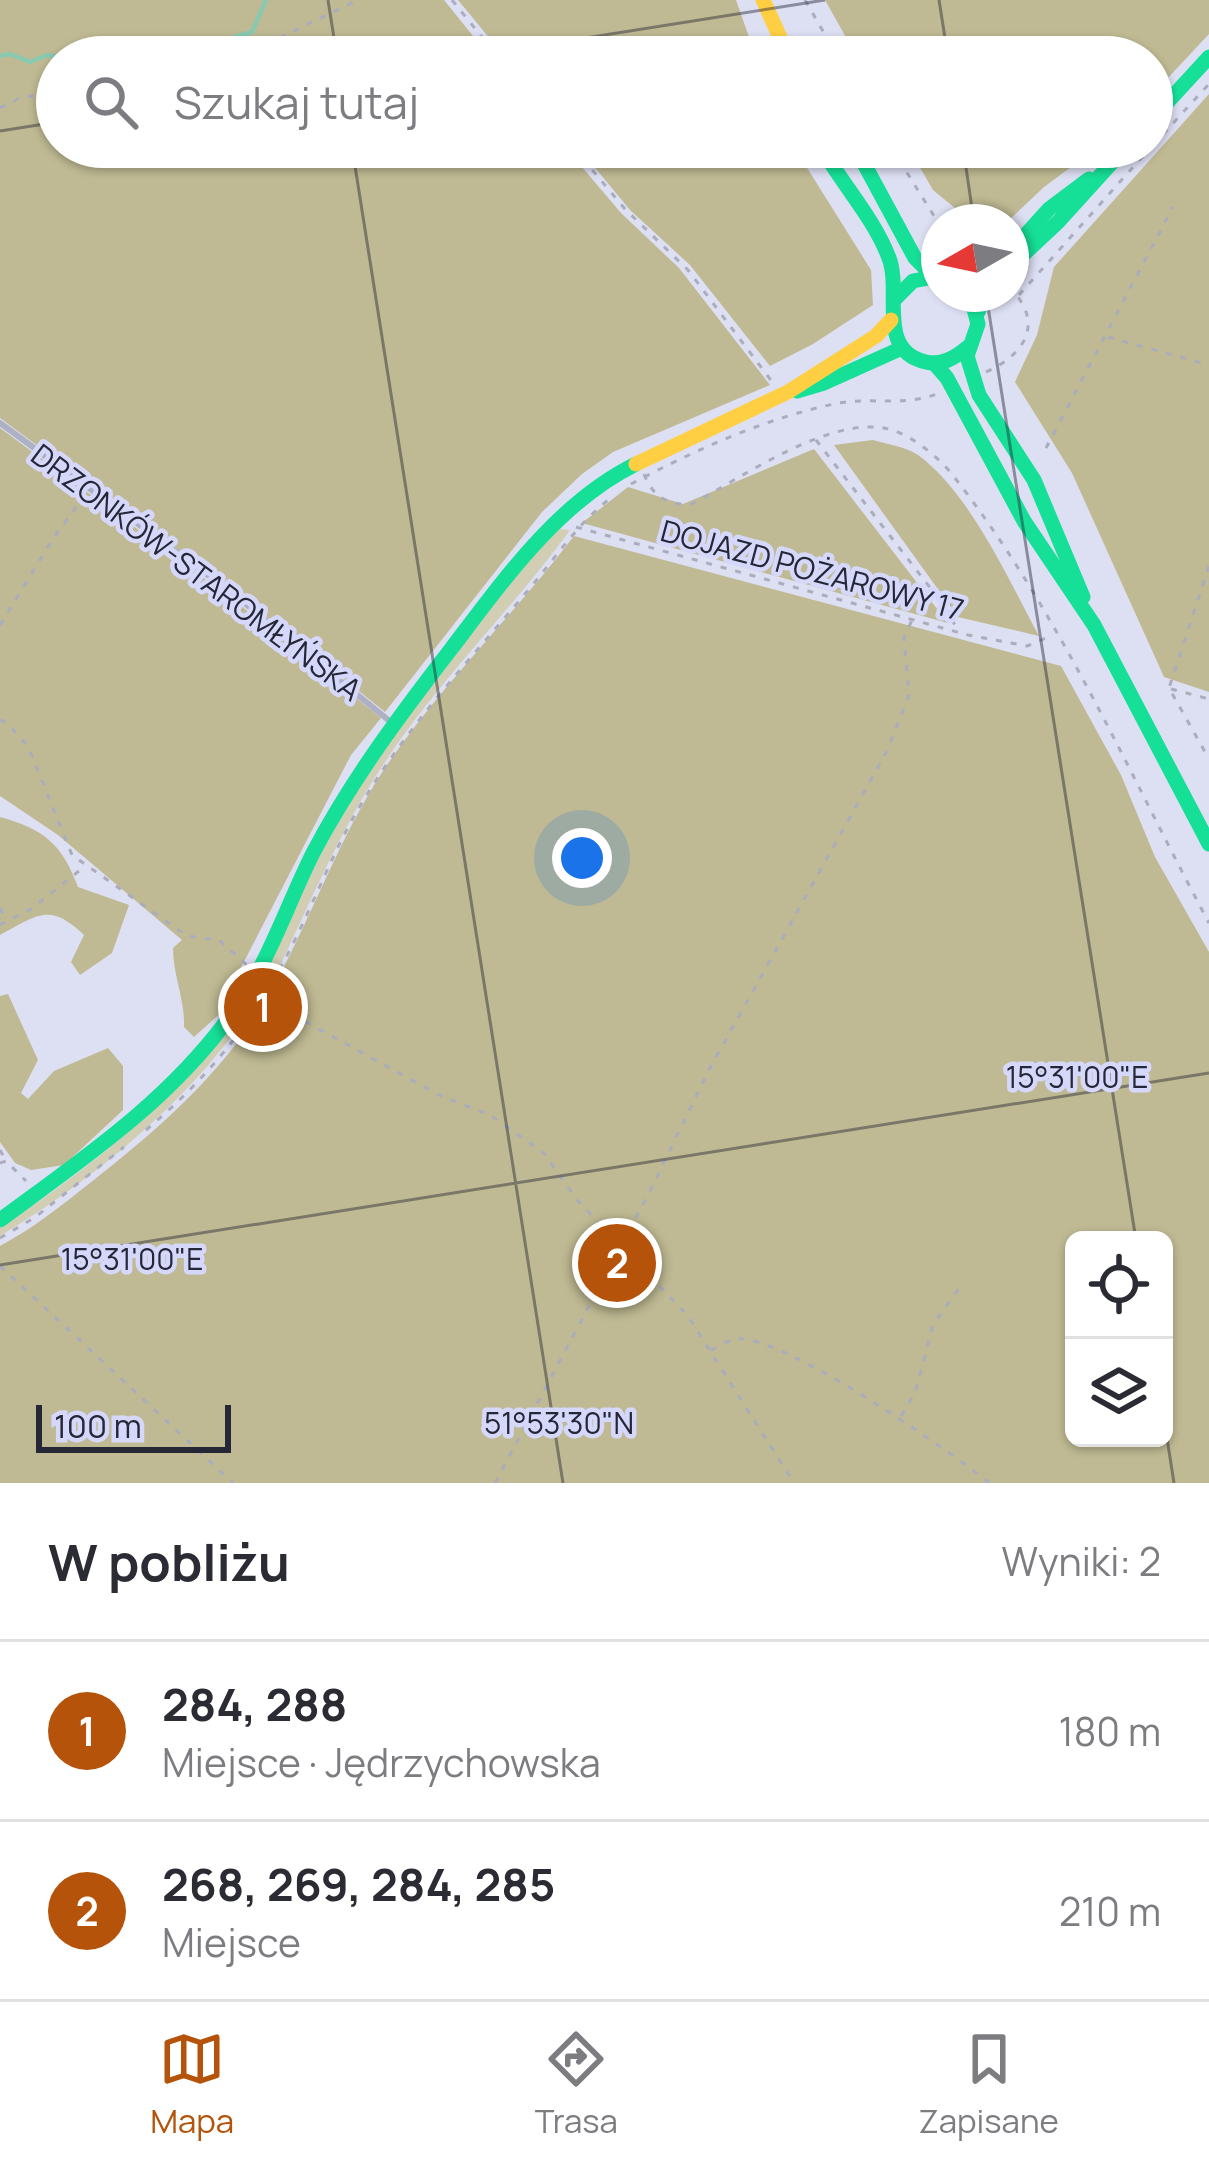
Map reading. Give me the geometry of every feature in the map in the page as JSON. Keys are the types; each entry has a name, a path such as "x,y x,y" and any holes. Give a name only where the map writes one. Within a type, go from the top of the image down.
{"main road":[{"path":"763,0 782,36"},
{"path":"1173,96 1209,57"},
{"path":"0,1220 40,1195 163,1094 255,988 314,852 365,760 506,577 558,519 599,485 642,468 785,394 876,336 891,320 896,298 889,256 834,168"},
{"path":"867,168 921,263"},
{"path":"1029,230 1048,209 1107,168"},
{"path":"1029,248 1107,168"},
{"path":"896,298 921,279"},
{"path":"891,320 902,348 934,363 968,347 975,336 978,312"},
{"path":"968,347 973,378 988,411 1015,445 1034,480 1094,625 1209,844"},
{"path":"785,394 821,386 902,348"},
{"path":"934,363 1024,521 1094,625"}],"lane":[{"name":"DRZONKÓW-STAROMŁYŃSKA","path":"0,423 231,592 392,723"}],"path":[{"path":"283,36 358,0"},
{"path":"452,0 480,36"},
{"path":"805,0 826,36"},
{"path":"1173,124 1209,84"},
{"path":"0,108 36,95"},
{"path":"590,168 688,270 785,394"},
{"path":"904,168 927,204"},
{"path":"1029,284 1133,168"},
{"path":"1046,448 1173,207"},
{"path":"973,378 1017,355 1029,338 1026,312"},
{"path":"1106,337 1209,365"},
{"path":"620,490 642,468 784,418 863,400 914,402 952,388"},
{"path":"642,468 650,489 676,506 692,504 815,439 884,428 920,444 949,470 1019,569 1209,923"},
{"path":"815,439 946,607 958,632"},
{"path":"0,625 89,489"},
{"path":"0,1238 91,1175 185,1096 255,988 286,958 381,770 576,527 610,498"},
{"name":"DOJAZD POŻAROWY 17","path":"576,527 958,632 1027,646 1056,634"},
{"path":"1209,566 1169,688 1209,759"},
{"path":"494,1483 710,1068 888,749 909,695 904,638 912,620"},
{"path":"1169,688 1209,699"},
{"path":"0,720 8,722 28,746 72,855 187,936 219,940 236,952 255,988 441,1096 490,1115 544,1154 577,1200 688,1316 794,1483"},
{"path":"0,926 31,909 86,866"},
{"path":"0,908 7,920"},
{"path":"0,1150 3,1162 40,1195"},
{"path":"0,1266 233,1483"},
{"path":"901,1418 915,1394 933,1325 962,1284"},
{"path":"709,1351 736,1339 768,1346 907,1421 989,1483"}],"shaded area":[{"path":"0,0 444,0 473,36 36,36 36,168 583,168 621,213 679,268 770,385 613,452 582,474 542,512 385,712 234,591 0,418"},
{"path":"458,0 736,0 749,36 488,36"},
{"path":"825,0 1209,0 1209,34 1173,73 1173,36 845,36"},
{"path":"1209,94 1209,692 1164,677 1072,473 1015,382 1037,335 1054,267 1143,168 1173,168 1173,134"},
{"path":"595,168 807,168 871,270 873,305 770,366 690,265 630,210"},
{"path":"920,168 1070,168 1026,204 950,204 933,190"},
{"path":"0,428 230,597 381,718 351,755 235,979 225,1009 194,1037 184,1027 174,958 173,948 182,940 58,835 0,796"},
{"path":"873,440 918,455 954,491 986,538 1039,636 958,617 834,445"},
{"path":"814,449 948,623 582,523 628,487 683,504"},
{"path":"558,529 570,530 434,696 374,779 276,974 261,989 318,859 371,764 533,554"},
{"path":"574,536 1061,666 1121,775 1155,857 1209,952 1209,1483 0,1483 0,1246 57,1209 142,1141 234,1047 271,991 352,824 383,771"},
{"path":"0,817 50,840 78,887 129,905 112,953 80,975 71,962 84,935 61,918 43,915 0,935"},
{"path":"8,994 38,1060 21,1093 28,1099 54,1071 108,1048 123,1066 123,1110 64,1165 31,1170 15,1163 0,1142 0,996"},
{"path":"257,1001 204,1070 142,1132 73,1188 0,1236 0,1228 77,1174 149,1114 195,1070 248,1005"}],"waterway":[{"path":"238,36 252,32 266,0"},
{"path":"0,56 36,60"}],"traffic: fast":[{"path":"1173,96 1209,57"},
{"path":"835,168 889,258 901,346 911,356 932,363 948,360 968,347"},
{"path":"866,168 921,264"},
{"path":"1029,249 1107,168"},
{"path":"1029,231 1089,179"},
{"path":"896,298 921,279"},
{"path":"975,312 978,324 967,356 979,395 1034,480 1083,597"},
{"path":"797,391 902,348"},
{"path":"934,363 947,378 1024,521 1094,625 1209,844"},
{"path":"0,1220 153,1102 207,1046 255,977 328,826 413,698 533,546 581,500 636,464"}],"traffic: slow":[{"path":"763,0 779,36"},
{"path":"636,464 788,392 876,336 891,320"}],"place":[{"name":"284, 288","path":"263,1007"},
{"name":"268, 269, 284, 285","path":"617,1263"}]}
